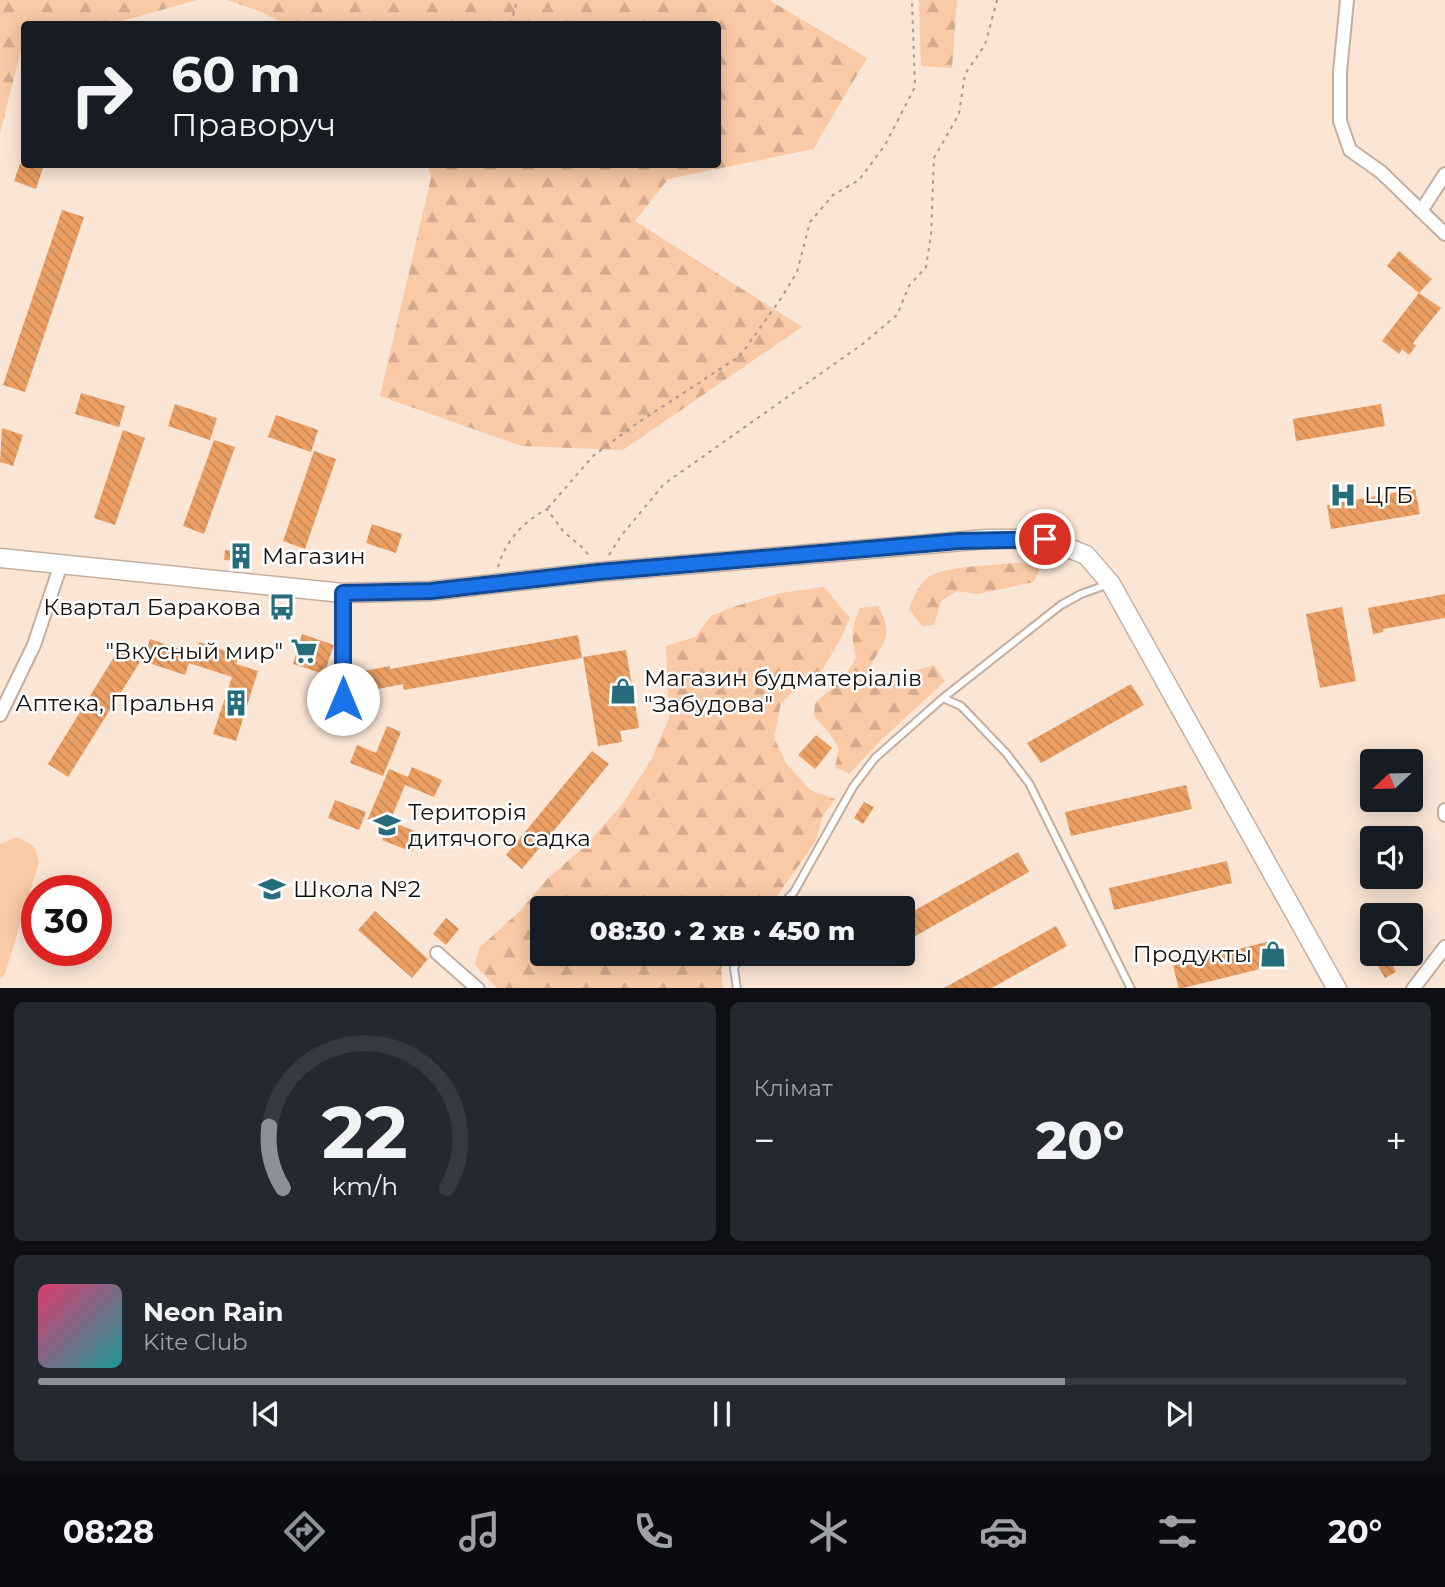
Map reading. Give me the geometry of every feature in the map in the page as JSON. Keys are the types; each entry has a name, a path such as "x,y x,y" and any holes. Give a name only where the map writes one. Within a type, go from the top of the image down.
{"street":[{"path":"1347,0 1340,72 1340,121 1350,150 1381,172 1445,234"},
{"path":"1421,211 1445,174"},
{"path":"0,558 343,593 431,591 598,572 987,539 1045,539 1086,555 1111,584 1336,988"},
{"path":"0,715 34,645 61,564"},
{"path":"343,593 343,699"},
{"path":"1414,988 1445,947"},
{"path":"437,953 477,988"}],"lane":[{"path":"790,896 853,787 875,758 943,698 1061,606 1081,594 1111,584"},
{"path":"943,698 961,706 1006,753 1029,783 1130,988"},
{"path":"735,966 737,988"}],"path":[{"path":"512,21 517,0"},
{"path":"494,584 502,554 514,534 532,517 547,509 593,456 636,424 740,356 797,272 810,222 833,195 859,180 886,145 915,87 912,0"},
{"path":"547,509 563,531 584,550 598,572 621,536 664,484 864,343 897,315 909,286 926,267 931,234 934,158 959,114 965,74 985,45 998,0"}],"green space":[{"path":"0,0 197,0 122,21 21,21 21,50 0,133"},
{"path":"227,0 769,0 867,58 813,149 668,179 635,221 802,327 623,450 521,446 380,396 431,178 429,168 721,168 721,21 280,21"},
{"path":"919,0 957,0 952,68 921,66"},
{"path":"1018,563 1041,566 1034,582 978,594 957,591 941,601 934,625 922,626 909,609 922,583 937,573 972,566"},
{"path":"824,587 850,618 821,672 799,686 781,703 774,738 786,763 810,790 835,799 822,817 816,841 777,896 533,896 548,878 584,847 621,806 650,762 669,718 666,646 695,637 711,616 781,593"},
{"path":"878,606 886,624 886,637 870,666 880,681 934,665 945,681 880,741 849,774 835,767 839,749 814,716 815,703 844,678 856,658 853,633 860,608"},
{"path":"16,837 26,841 36,852 39,862 35,875 21,875 21,921 5,974 0,978 0,844"},
{"path":"530,899 530,966 722,966 723,988 497,988 475,965 479,948"}],"building":[{"path":"20,164 21,168 43,168 36,189 14,181"},
{"path":"62,210 84,217 25,392 3,385"},
{"path":"1399,251 1432,279 1419,293 1387,266"},
{"path":"1419,293 1441,308 1413,343 1416,346 1409,355 1402,349 1399,354 1382,341"},
{"path":"81,393 125,406 119,427 75,414"},
{"path":"175,404 217,418 210,440 168,426"},
{"path":"1381,404 1385,426 1296,441 1293,419"},
{"path":"276,415 318,430 311,452 268,437"},
{"path":"2,428 23,435 13,466 0,462"},
{"path":"123,430 145,438 115,525 94,518"},
{"path":"214,440 235,447 204,534 183,526"},
{"path":"314,451 336,459 305,549 283,541"},
{"path":"1415,489 1420,514 1331,529 1327,505"},
{"path":"372,524 402,534 396,553 366,543"},
{"name":"Магазин","path":"225,550 250,552 250,562 224,560"},
{"path":"1445,594 1445,618 1383,629 1383,632 1373,634 1368,608"},
{"path":"1342,607 1356,681 1320,688 1306,614"},
{"path":"302,634 334,645 324,674 293,664"},
{"path":"578,635 582,658 404,690 403,684 368,691 364,671 390,666 390,669"},
{"path":"150,639 194,654 199,642 239,655 236,664 258,671 236,741 213,734 232,677 189,663 185,675 143,661"},
{"path":"119,649 140,662 68,777 48,764"},
{"path":"626,650 639,728 620,731 622,742 598,746 583,657"},
{"path":"1131,684 1144,705 1041,763 1027,743"},
{"path":"387,726 401,732 383,776 350,763 357,745 376,753"},
{"path":"816,735 832,748 815,769 798,755"},
{"path":"592,751 609,764 522,869 506,855"},
{"path":"412,767 442,780 434,797 405,785 390,821 419,833 412,852 382,840 387,829 367,821 389,769 408,777"},
{"path":"1186,785 1192,809 1071,836 1065,812"},
{"path":"335,800 366,812 359,830 328,818"},
{"path":"864,802 874,807 863,824 854,818"},
{"path":"1018,852 1029,872 915,936 915,910"},
{"path":"1227,861 1232,883 1114,910 1109,888"},
{"path":"375,911 428,959 412,978 358,930"},
{"path":"446,918 459,929 446,945 433,934"},
{"path":"1056,926 1067,946 992,988 944,988"},
{"path":"1270,941 1276,965 1183,988 1179,988 1173,966"},
{"path":"1378,966 1393,966 1396,972 1385,978"}],"place":[{"name":"ЦГБ","path":"1343,495"},
{"name":"Магазин","path":"241,556"},
{"name":"Квартал Баракова","path":"282,607"},
{"name":"\"Вкусный мир\"","path":"304,651"},
{"name":"Магазин будматеріалів \"Забудова\"","path":"623,691"},
{"name":"Аптека, Пральня","path":"236,703"},
{"name":"Територія дитячого садка","path":"387,825"},
{"name":"Школа №2","path":"272,889"},
{"name":"Продукты","path":"1273,954"}],"route":[{"path":"343,699 343,593 431,591 598,572 959,541 1045,539"}]}
